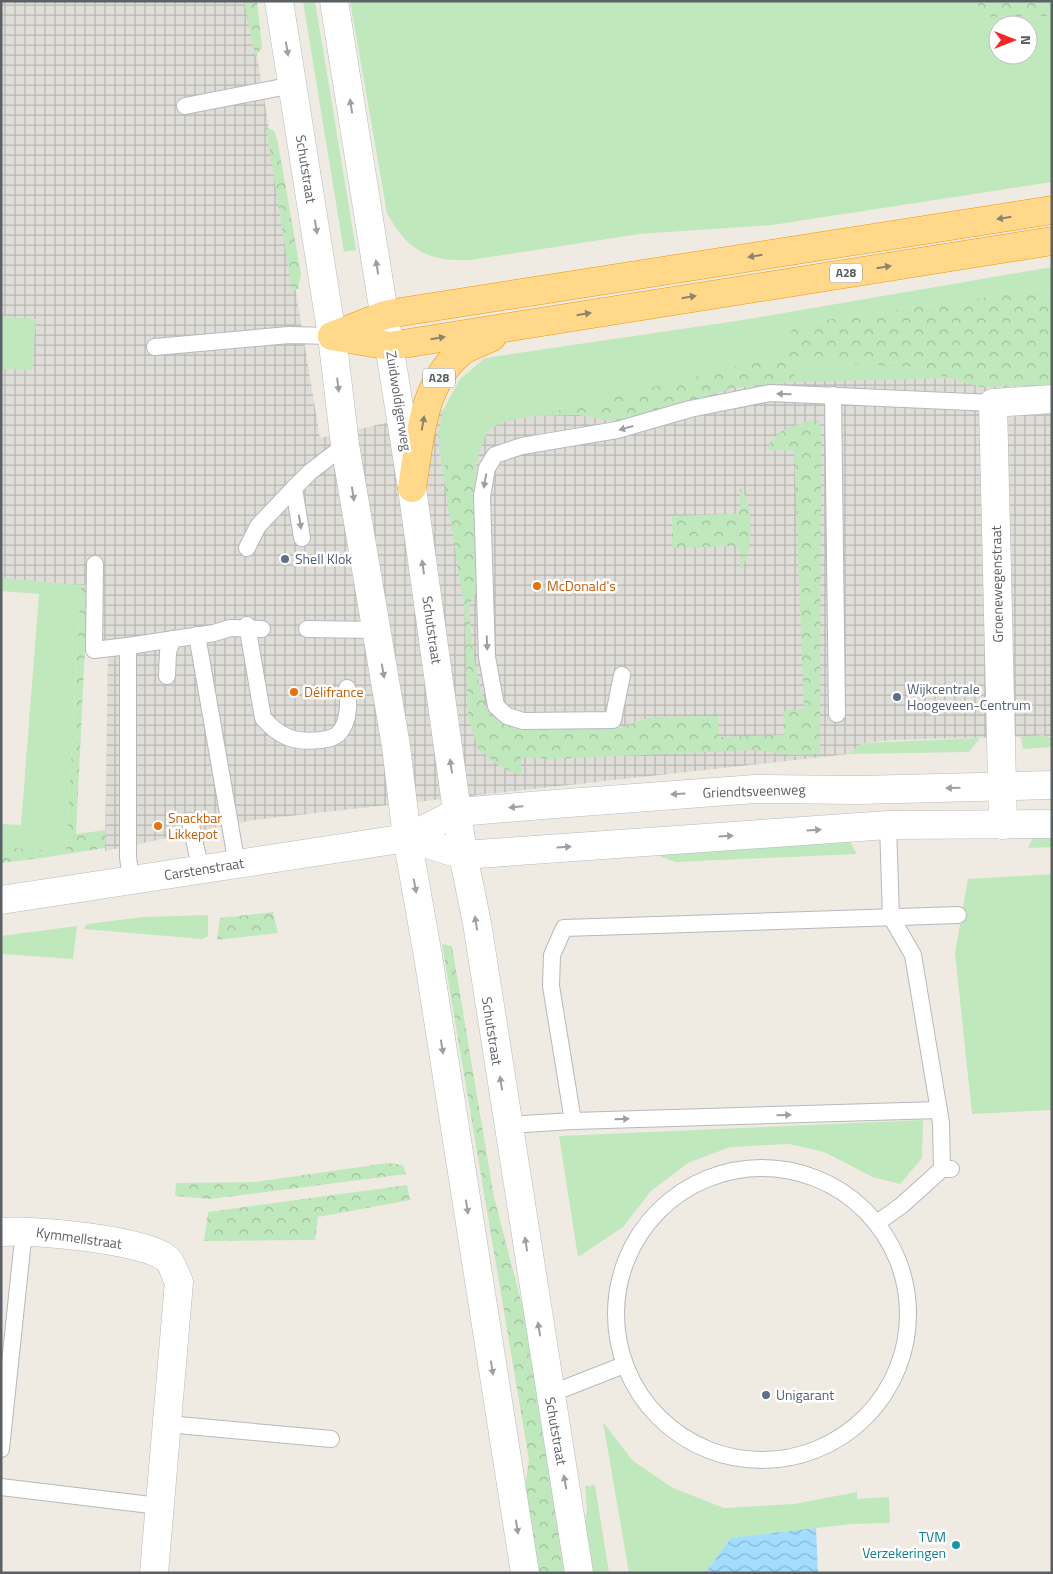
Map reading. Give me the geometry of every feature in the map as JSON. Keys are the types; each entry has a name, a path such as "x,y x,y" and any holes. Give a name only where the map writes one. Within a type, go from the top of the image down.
{"highway":[{"name":"A28","path":"385,315 1052,210"},
{"name":"A28","path":"390,346 1052,241"},
{"path":"332,336 385,315"},
{"name":"A28","path":"412,488 427,400 444,369 462,351 493,336 536,322"},
{"path":"332,336 390,346"}],"main road":[{"name":"Schutstraat","path":"279,1 332,336"},
{"path":"334,1 385,315"},
{"name":"Zuidwoldigerweg","path":"385,315 412,488"},
{"path":"332,336 345,446 404,806 406,838 429,965 525,1573"},
{"path":"993,403 1052,399"},
{"name":"Groenewegenstraat","path":"993,403 1003,824"},
{"name":"Schutstraat","path":"412,488 463,855 477,923 507,1125 579,1573"},
{"name":"Griendtsveenweg","path":"458,812 755,788 859,790 1052,785"},
{"path":"406,838 458,812"},
{"path":"406,838 463,855 888,826 1052,824"},
{"name":"Carstenstraat","path":"1,900 201,871 406,838"},
{"name":"Kymmellstraat","path":"12,1231 142,1246 167,1258 179,1282 154,1573"}],"lane":[{"path":"185,106 293,84"},
{"path":"155,348 289,335 332,336"},
{"path":"622,675 613,720 522,721 507,716 496,706 488,657 482,496 487,468 495,455 522,446 617,430 690,410 770,393 993,403"},
{"path":"833,395 837,714"},
{"path":"247,548 258,526 294,488 310,472 345,446"},
{"path":"294,488 302,538"},
{"path":"95,564 94,650 197,635 230,628 252,628 263,718 272,728 299,742 328,739 338,734 348,712 347,688"},
{"path":"316,625 376,630"},
{"path":"197,635 238,865"},
{"path":"167,676 168,652 172,639"},
{"path":"128,646 128,857 131,880"},
{"path":"190,821 201,871"},
{"path":"877,1223 902,1206 947,1169 913,955 891,918 888,826"},
{"path":"573,1121 551,986 552,955 564,928 958,915"},
{"path":"507,1125 573,1121 939,1110"},
{"path":"758,1167 767,1168 802,1173 843,1192 877,1223 898,1260 908,1302 904,1345 890,1386 863,1420 828,1445 787,1459 744,1460 702,1448 666,1425 641,1398 624,1365 615,1318 622,1270 642,1229 673,1197 713,1175 758,1167"},
{"name":"Kymmellstraat","path":"2,1438 12,1231"},
{"path":"550,1394 624,1365"},
{"path":"167,1424 331,1439"},
{"path":"1,1487 159,1506"}],"shaded area":[{"path":"1,1 248,1 320,438 537,388 768,348 1052,344 1052,736 893,740 862,743 849,754 254,820 105,851 108,642 96,637 102,587 1,580"}],"green space":[{"path":"244,1 257,1 262,48 255,56"},
{"path":"303,1 315,1 356,250 344,252"},
{"path":"350,1 978,1 979,17 988,17 988,65 1038,65 1038,16 1052,16 1052,182 772,225 639,234 470,260 442,259 431,256 411,245 387,213"},
{"path":"978,1 1052,1 1052,16 988,15 988,17 978,17"},
{"path":"266,127 275,132 301,274 298,289 292,291"},
{"path":"1052,267 1052,288 837,318 801,325 792,329 787,342 787,360 759,361 537,416 501,423 488,433 483,441 476,467 466,455 442,467 438,436 443,410 460,379 485,358 743,320"},
{"path":"1052,288 1052,385 980,387 914,367 794,360 794,382 732,388 623,423 578,415 537,416 759,361 787,360 787,342 792,329 801,325 837,318"},
{"path":"1,316 36,319 32,370 2,369 1,378"},
{"path":"794,360 914,367 953,378 794,382"},
{"path":"811,420 819,421 821,428 820,754 795,755 753,750 550,759 521,757 521,775 499,766 478,749 468,716 464,606 442,467 466,455 476,467 482,586 471,602 470,627 478,679 487,708 492,717 536,727 620,728 650,717 718,716 719,737 784,735 783,711 804,709 794,451 768,450 770,443 779,433"},
{"path":"740,488 745,495 748,505 750,542 748,553 740,571 741,552 736,546 672,548 672,516 735,514 740,512"},
{"path":"1,578 81,585 66,854 42,858 42,850 1,847 1,824 21,825 39,594 1,591"},
{"path":"81,585 88,585 76,834 106,830 105,848 66,854"},
{"path":"1043,735 1052,738 1052,747 1023,749 1021,737"},
{"path":"980,738 969,752 849,754 862,743"},
{"path":"1052,831 1052,847 1028,848 1033,838"},
{"path":"849,840 857,854 676,862 661,857 662,849"},
{"path":"1,847 43,850 42,858 1,863"},
{"path":"1052,874 1052,1110 972,1114 955,953 968,879"},
{"path":"273,912 278,933 217,940 220,918"},
{"path":"208,915 208,936 202,939 84,929 87,924 143,917"},
{"path":"77,926 73,959 1,954 1,936"},
{"path":"442,944 452,946 494,1197 531,1339 569,1573 537,1573 522,1508 529,1460"},
{"path":"923,1120 922,1158 900,1184 873,1177 824,1152 789,1144 730,1147 688,1163 651,1191 623,1227 578,1257 559,1136"},
{"path":"388,1163 403,1165 406,1174 210,1199 175,1196 176,1183 255,1182"},
{"path":"407,1185 410,1200 318,1217 315,1240 204,1241 208,1212"},
{"path":"603,1422 633,1461 673,1488 724,1508 794,1504 857,1492 857,1499 889,1497 890,1523 851,1524 731,1538 705,1573 629,1573"},
{"path":"595,1485 609,1573 587,1573 583,1542 587,1508 585,1486"}],"water":[{"path":"816,1528 818,1573 705,1573 731,1538"}],"place":[{"name":"Shell Klok","path":"285,559"},
{"name":"McDonald's","path":"537,586"},
{"name":"Délifrance","path":"294,692"},
{"name":"Wijkcentrale Hoogeveen-Centrum","path":"897,697"},
{"name":"Snackbar Likkepot","path":"158,826"},
{"name":"Unigarant","path":"766,1395"},
{"name":"TVM Verzekeringen","path":"956,1545"}]}
